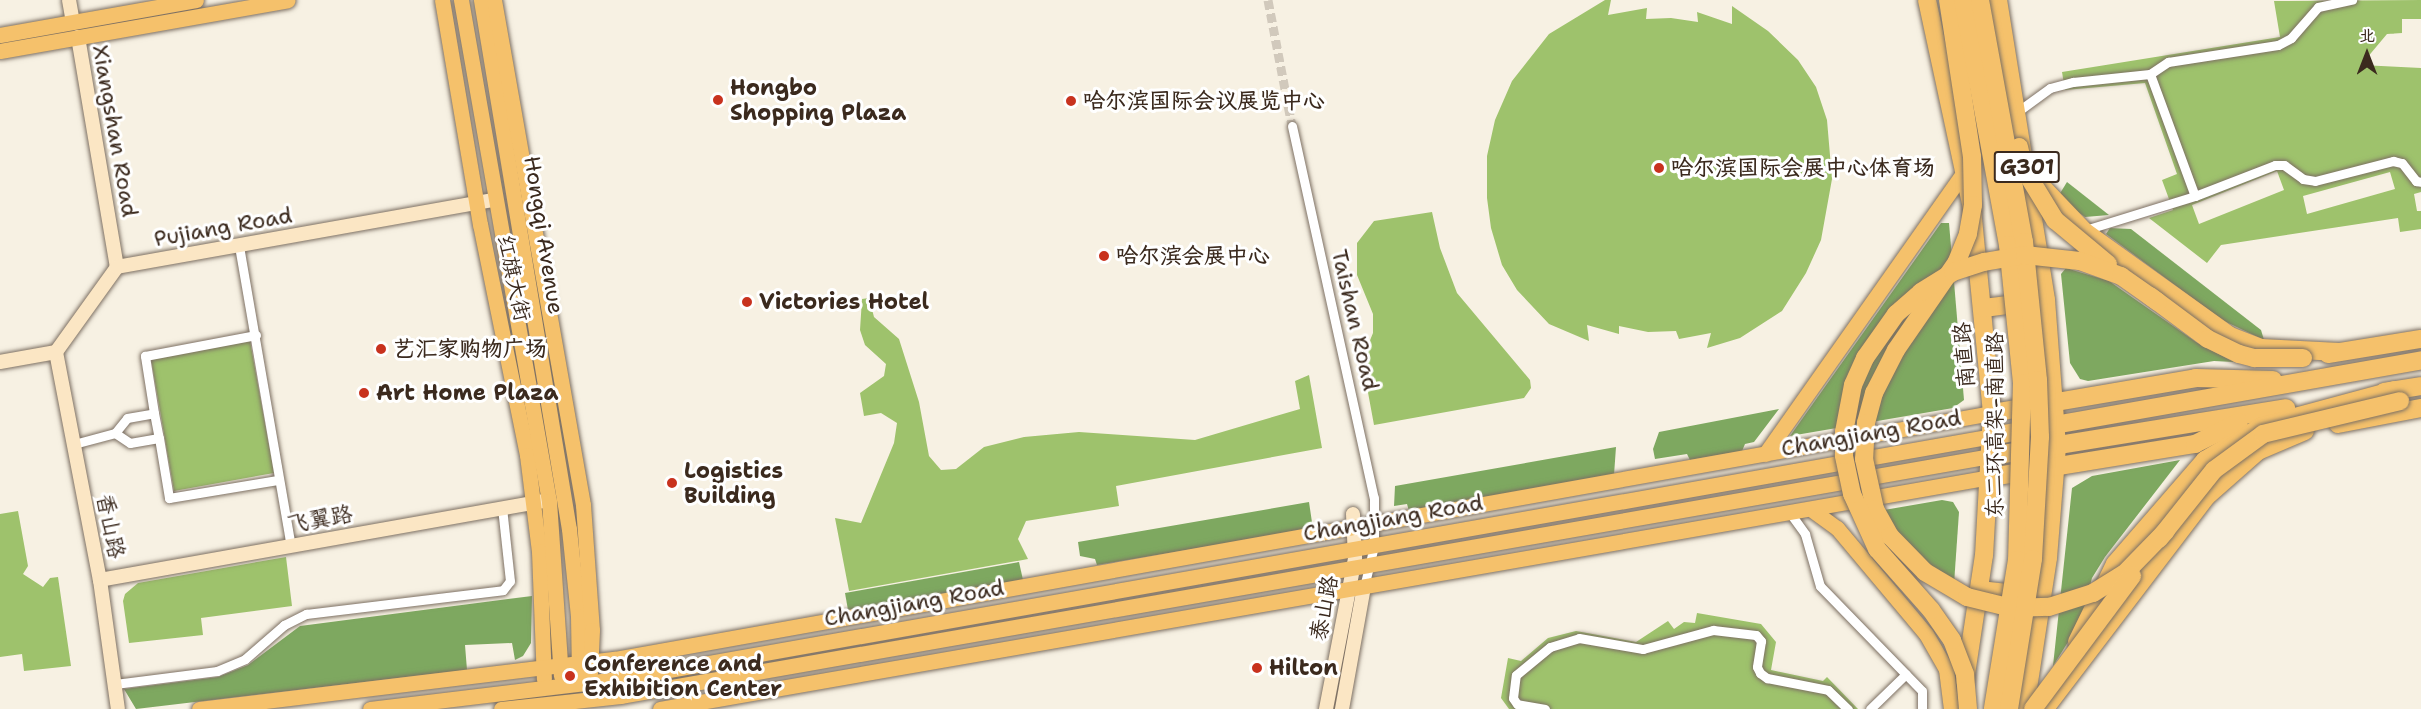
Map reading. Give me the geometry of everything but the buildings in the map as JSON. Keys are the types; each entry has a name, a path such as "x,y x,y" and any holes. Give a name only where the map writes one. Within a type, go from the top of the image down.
{"highway":[{"name":"南直路","path":"1927,0 1972,209 1984,308 1992,413 1991,477 1979,590 1960,709"},
{"path":"1939,62 1946,0"},
{"path":"1946,0 1972,156 1973,205 1968,234 1956,263 1896,350 1874,393 1864,432 1864,459 1875,509 1890,536 1924,572 1966,597 2012,608 2049,607 2093,593 2124,574 2166,531"},
{"name":"东二环高架-南直路","path":"1963,0 2008,245 2022,383 2017,560 1993,709"},
{"name":"东二环高架-南直路","path":"1980,0 2025,253 2038,380 2040,437 2033,559 2009,709"},
{"path":"1986,0 2007,50"},
{"path":"1986,0 2024,169 2034,190 2069,234 2208,339 2239,354 2254,358 2303,358 2421,339"},
{"name":"G301","path":"1998,0 2022,136 2046,300 2058,446 2042,597 2025,709"},
{"path":"2022,136 2041,184 2054,203 2084,231 2230,336 2262,348 2339,352"},
{"path":"1968,709 1965,674 1952,640 1931,610 1877,549 1852,494 1844,455 1844,432 1853,385 1865,358 1896,314 1921,292 1953,272 1984,262 2025,255 2080,261 2121,276 2158,302"},
{"path":"1984,308 2046,300"},
{"name":"Changjiang Road","path":"1992,436 2056,428 2421,360"},
{"path":"1992,413 2196,378 2311,381"},
{"name":"Changjiang Road","path":"1991,456 2258,413 2397,396 2421,386"},
{"path":"2041,708 2166,531 2214,470 2263,434 2397,396"},
{"path":"2041,708 2115,564 2205,460 2262,426 2397,396 2421,398"},
{"path":"2041,708 2207,496 2242,462 2293,435 2421,408"},
{"path":"1991,477 2195,444 2258,413"},
{"path":"1979,590 2042,597"}],"main road":[{"path":"0,51 196,0"},
{"path":"0,35 75,30 288,0"},
{"name":"红旗大街","path":"442,0 476,203 541,501 544,707"},
{"name":"Hongqi Avenue","path":"461,0 495,200 541,501 560,667 561,699"},
{"name":"Hongqi Avenue","path":"481,0 567,518 585,664"},
{"name":"红旗大街","path":"494,0 581,494 592,630 585,664 584,705"},
{"path":"1766,454 1963,173"},
{"path":"199,709 510,675 585,664 1354,520 1376,523 1992,413"},
{"name":"Changjiang Road","path":"501,709 544,707 584,684 1992,436"},
{"name":"Changjiang Road","path":"370,709 544,688 561,699 584,705 1991,456"},
{"path":"660,709 1991,477"},
{"path":"1812,510 1837,528 1920,625 1946,669 1951,709"},
{"path":"592,630 597,640 611,651 644,654"},
{"path":"510,675 529,664 543,636"}],"street":[{"name":"Xiangshan Road","path":"69,0 117,267"},
{"path":"2017,112 2050,88 2150,74 2168,62 2278,45 2291,38 2318,8 2352,0"},
{"path":"2150,74 2195,196"},
{"name":"Taishan Road","path":"1292,126 1374,498 1376,523"},
{"path":"2084,231 2195,196 2275,165 2284,165 2303,179 2315,181 2393,161 2402,163 2416,182 2421,182"},
{"name":"Pujiang Road","path":"117,267 495,200"},
{"path":"239,246 291,546"},
{"path":"0,362 56,352 117,267"},
{"path":"256,335 145,356 170,498 278,480"},
{"name":"香山路","path":"56,352 100,580 118,709"},
{"path":"74,444 115,433 126,418 154,413"},
{"path":"115,433 130,443 159,438"},
{"name":"飞翼路","path":"100,580 541,501"},
{"path":"115,684 217,671 244,659 284,625 306,614 503,590 510,581 502,507"},
{"path":"1790,513 1805,534 1820,586 1922,691 1922,709"},
{"name":"泰山路","path":"1342,709 1357,588 1353,568 1354,520"},
{"name":"泰山路","path":"1326,709 1357,588 1369,565 1374,546 1376,523"},
{"path":"1545,709 1517,706 1513,698 1516,675 1550,647 1579,638 1643,649 1713,630 1756,635 1761,641 1757,667 1767,678 1828,690 1848,709"},
{"path":"1869,709 1906,674"}],"green space":[{"name":"哈尔滨国际会展中心体育场","path":"1605,0 1611,0 1608,15 1647,8 1646,19 1671,18 1698,22 1697,12 1732,24 1732,6 1768,31 1798,60 1816,87 1827,120 1832,179 1821,240 1806,273 1782,311 1740,338 1707,348 1711,333 1679,339 1676,331 1648,332 1619,326 1619,334 1587,325 1589,341 1549,324 1517,290 1502,265 1491,228 1487,198 1487,156 1495,120 1512,81 1549,34"},
{"path":"2421,0 2421,19 2402,19 2402,33 2387,34 2361,65 2421,68 2421,192 2414,194 2417,211 2421,211 2421,229 2400,232 2398,218 2221,245 2207,263 2149,218 2173,210 2162,180 2177,174 2145,83 2065,90 2062,72 2280,37 2274,1","holes":["2277,171 2284,190 2199,224 2192,205","2390,172 2395,189 2307,214 2303,196"]},
{"path":"2067,182 2109,215 2085,217 2074,209 2059,195"},
{"path":"1432,212 1440,248 1457,293 1530,380 1531,388 1524,398 1374,425 1362,360 1373,333 1373,314 1357,275 1357,243 1374,221"},
{"path":"1941,223 1949,223 1964,400 1953,408 1790,436"},
{"path":"2110,228 2131,229 2261,330 2264,340 2222,320 2106,234"},
{"path":"2066,268 2109,281 2196,342 2234,362 2214,361 2088,381 2080,379 2070,363 2061,274"},
{"path":"869,298 874,317 899,339 919,402 929,456 941,470 956,469 984,447 1024,437 1079,432 1195,440 1300,409 1295,381 1309,375 1322,448 1116,486 1119,506 1026,521 1018,539 1028,559 849,591 835,518 861,523 894,443 897,423 881,413 864,416 860,393 884,376 886,364 865,345 860,330 862,299"},
{"path":"250,341 274,473 174,491 151,359"},
{"path":"1779,409 1754,442 1745,444 1742,451 1690,460 1687,454 1655,459 1653,449 1659,432"},
{"path":"1616,447 1614,475 1409,511 1407,504 1394,506 1395,486"},
{"path":"2180,460 2105,557 2092,578 2080,623 2053,666 2072,488 2092,476"},
{"path":"1942,500 1953,502 1959,512 1954,584 1904,545 1884,510"},
{"path":"1309,502 1313,529 1097,565 1095,559 1080,556 1078,542"},
{"path":"18,511 28,566 23,574 43,587 50,578 58,577 71,666 24,671 22,654 0,657 0,514"},
{"path":"286,557 292,606 201,618 203,635 129,643 123,601 125,594 138,583"},
{"path":"1019,562 1023,580 848,610 845,593"},
{"path":"532,596 531,643 523,656 515,660 512,643 465,645 467,670 136,709 124,689 218,677 248,665 300,626"},
{"path":"1697,613 1761,624 1776,642 1771,670 1823,681 1827,677 1858,709 1509,709 1501,698 1508,658 1521,661 1548,638 1576,631 1636,642 1668,621 1674,629 1684,622 1695,623"}],"tunnel":[{"path":"1268,0 1292,126"}],"place":[{"name":"Hongbo Shopping Plaza","path":"718,100"},
{"name":"哈尔滨国际会议展览中心","path":"1071,101"},
{"name":"哈尔滨国际会展中心体育场","path":"1659,168"},
{"name":"哈尔滨会展中心","path":"1104,256"},
{"name":"Victories Hotel","path":"747,302"},
{"name":"艺汇家购物广场","path":"381,349"},
{"name":"Art Home Plaza","path":"364,393"},
{"name":"Logistics Building","path":"672,483"},
{"name":"Hilton","path":"1257,668"},
{"name":"Conference and Exhibition Center","path":"570,676"}]}
